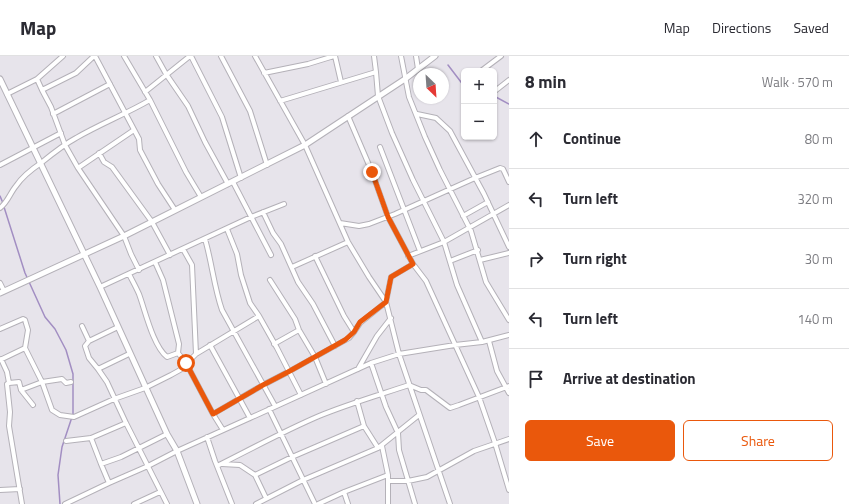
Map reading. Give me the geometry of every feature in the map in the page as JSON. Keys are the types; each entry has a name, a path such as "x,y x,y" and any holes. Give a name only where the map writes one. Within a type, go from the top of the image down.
{"street":[{"path":"7,94 37,79 63,56"},
{"path":"42,90 76,73 88,64 95,56 139,139 140,150 158,184 175,210"},
{"path":"124,56 150,100 173,147 201,197"},
{"path":"156,56 166,74 188,106 205,142 228,184"},
{"path":"145,92 190,56 222,117 241,178"},
{"path":"221,56 250,111 267,165"},
{"path":"255,56 305,145 348,242 386,302 399,354 450,504"},
{"path":"264,73 308,64 335,56 341,82"},
{"path":"374,56 378,96 392,133 413,180 425,201 444,242 457,285 482,342"},
{"path":"401,56 409,97 449,190 470,227 478,250 486,282 509,320"},
{"path":"416,56 418,68"},
{"path":"419,68 435,56"},
{"path":"485,68 501,56"},
{"path":"280,101 376,72"},
{"path":"0,284 2,292 124,236 234,182 305,145 413,73"},
{"path":"0,79 100,287 145,388 167,434 177,451 197,504"},
{"path":"37,79 51,107 65,145 78,168 124,236 139,270"},
{"path":"497,90 509,80"},
{"path":"53,114 110,84"},
{"path":"0,208 6,204 16,185 40,163 65,145 77,137 150,100"},
{"path":"417,114 436,118 452,135 488,202 509,247"},
{"path":"348,116 372,172 388,217 408,256 426,281 479,397 509,490"},
{"path":"78,168 134,130"},
{"path":"0,165 61,133"},
{"path":"380,147 420,251"},
{"path":"99,153 104,162 112,167 152,222 170,255"},
{"path":"340,223 362,226 388,217 475,178 503,168 509,182"},
{"path":"234,182 271,255"},
{"path":"463,216 488,202"},
{"path":"100,287 251,217 284,204"},
{"path":"408,256 444,242 509,205"},
{"path":"263,212 273,233 281,244 298,282 335,346"},
{"path":"227,229 237,254 241,275 250,303 259,316 301,395"},
{"path":"205,239 222,310 275,406"},
{"path":"292,267 348,242"},
{"path":"183,249 192,265 196,354"},
{"path":"450,261 478,250"},
{"path":"480,260 509,253"},
{"path":"315,256 344,316 354,332"},
{"path":"155,262 162,280 179,344 178,353 186,363 223,430"},
{"path":"213,414 345,340 354,332 360,322 386,302 391,277 413,264"},
{"path":"129,274 159,347 167,357 178,353"},
{"path":"270,280 291,312 299,330 315,357 326,384"},
{"path":"0,329 23,319 25,320 28,330 24,348 42,382 52,410 60,415 74,417 171,376 180,370 196,354 259,316"},
{"path":"358,370 377,336 391,318"},
{"path":"82,326 89,342"},
{"path":"118,327 89,342 85,346 89,358 107,382 166,504"},
{"path":"274,344 299,330"},
{"path":"65,504 268,409 371,364 399,354 489,341 509,335"},
{"path":"489,341 497,371 507,386 509,393"},
{"path":"210,345 250,418"},
{"path":"22,504 9,426 10,412 7,384 9,383 7,372 1,360 24,348"},
{"path":"98,369 129,354"},
{"path":"371,364 386,407 398,433 400,450 415,504"},
{"path":"21,390 42,382 62,378 66,383 71,382"},
{"path":"9,383 19,382 21,390 33,405"},
{"path":"219,465 319,416 357,401 409,385 421,390 426,390 450,408 459,406 507,386"},
{"path":"357,401 364,426 380,447 388,475 387,504"},
{"path":"268,409 316,504 388,475"},
{"path":"256,504 303,480 380,447 419,415"},
{"path":"66,441 91,438 126,424"},
{"path":"255,475 292,457 364,426"},
{"path":"101,464 121,457 167,434"},
{"path":"207,437 219,465 232,504"},
{"path":"91,438 110,483"},
{"path":"388,481 408,481 427,477 474,451 509,439"},
{"path":"219,465 240,466 255,475 266,498"},
{"path":"0,490 20,488"},
{"path":"134,504 160,492"},
{"path":"344,492 348,504"}],"waterway":[{"path":"448,65 461,82"},
{"path":"497,98 509,104"},
{"path":"0,196 3,203"},
{"path":"4,207 25,273 45,317 55,329 66,350 73,374 73,414 62,447 58,475 60,504"}],"route":[{"path":"186,363 213,414 349,338 360,322 386,302 390,278 413,264 388,217 372,172"}]}
